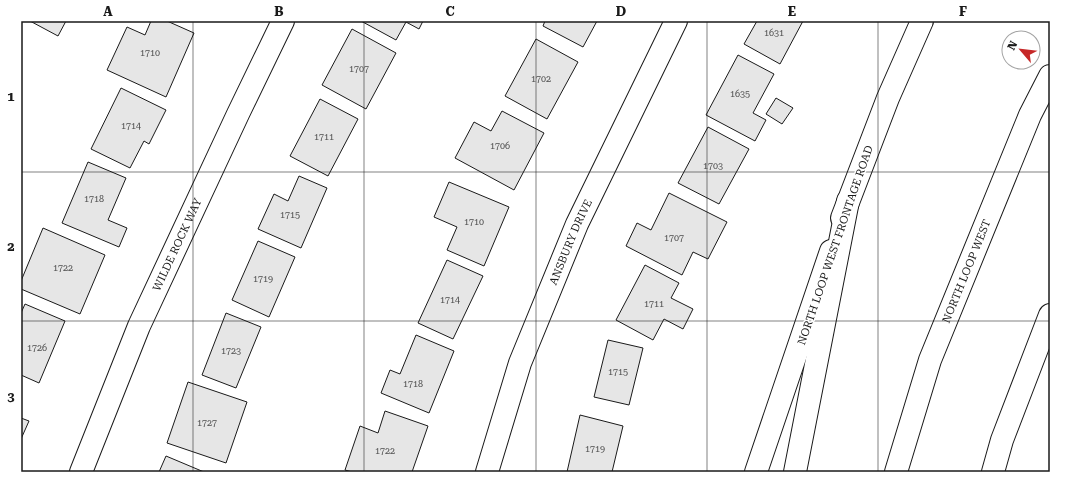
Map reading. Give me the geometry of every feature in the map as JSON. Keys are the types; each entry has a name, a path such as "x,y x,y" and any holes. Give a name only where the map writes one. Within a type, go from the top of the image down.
{"main road":[{"name":"WILDE ROCK WAY","path":"81,472 139,326 283,21"},
{"name":"ANSBURY DRIVE","path":"487,472 520,363 574,231 676,21"},
{"name":"NORTH LOOP WEST FRONTAGE ROAD","path":"756,472 848,201 888,98 922,21"},
{"name":"NORTH LOOP WEST","path":"896,472 930,360 1030,115 1050,76"},
{"path":"795,472 848,201"},
{"path":"993,472 1002,440 1050,315"}],"building":[{"path":"30,21 66,21 58,36"},
{"path":"151,21 167,21 194,33 166,97 107,70 127,27 145,35"},
{"path":"361,21 423,21 419,29 406,22 396,40"},
{"path":"545,21 597,21 583,47 543,26"},
{"path":"757,21 803,21 780,64 744,44"},
{"path":"352,29 396,53 366,109 322,85"},
{"path":"536,39 578,62 547,119 505,96"},
{"path":"738,55 774,74 753,113 766,120 755,141 706,115"},
{"path":"121,88 166,110 149,144 144,141 130,168 91,149"},
{"path":"776,98 793,108 782,124 766,114"},
{"path":"320,99 358,119 328,176 290,156"},
{"path":"502,111 544,133 514,190 455,158 474,122 491,131"},
{"path":"708,127 749,149 719,204 678,183"},
{"path":"88,162 126,178 108,220 127,228 119,247 62,223"},
{"path":"299,176 327,188 301,248 258,229 274,194 288,201"},
{"path":"449,182 509,207 484,266 447,250 457,227 434,217"},
{"path":"669,193 727,222 708,259 693,252 682,275 626,246 637,223 651,230"},
{"path":"43,228 105,255 80,314 21,289 21,281"},
{"path":"258,241 295,257 269,317 232,300"},
{"path":"447,260 483,276 453,339 418,323"},
{"path":"645,265 679,283 671,298 693,309 683,329 664,319 653,340 616,320"},
{"path":"25,304 65,321 39,383 21,375 21,313"},
{"path":"226,313 261,327 236,388 202,375"},
{"path":"416,335 454,351 429,413 381,393 390,370 400,374"},
{"path":"608,340 643,348 629,405 594,397"},
{"path":"188,382 247,402 226,463 167,443"},
{"path":"385,411 428,426 412,472 352,472 345,470 360,426 378,433"},
{"path":"580,415 623,426 612,472 567,472"},
{"path":"21,418 29,421 21,439"},
{"path":"166,456 204,472 159,472"}]}
